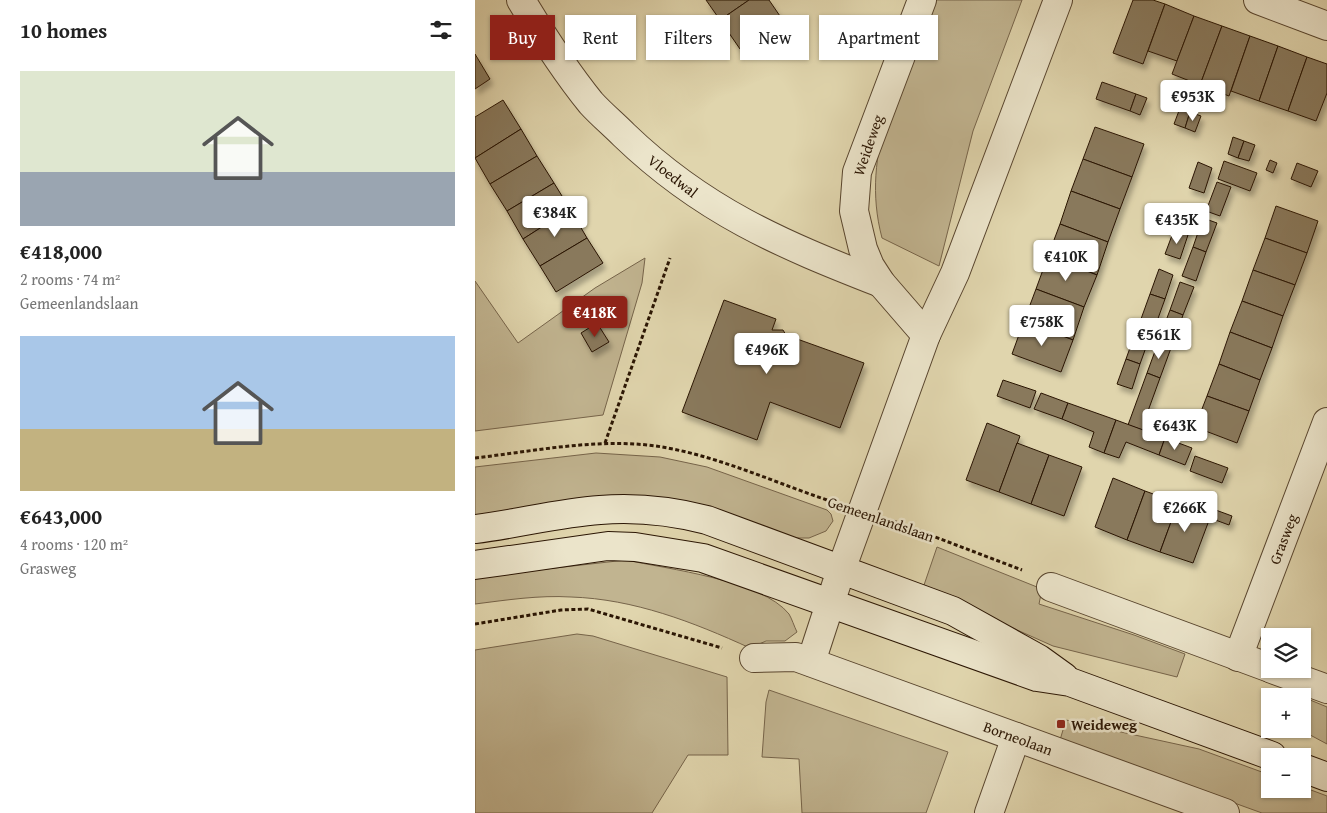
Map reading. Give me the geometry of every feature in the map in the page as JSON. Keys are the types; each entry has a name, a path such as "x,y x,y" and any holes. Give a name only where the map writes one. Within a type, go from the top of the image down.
{"street":[{"name":"Vloedwal","path":"521,0 559,61 592,104 659,168 697,196 775,240 881,283"},
{"name":"Weideweg","path":"922,0 857,172 854,211 870,266 881,283 926,335"},
{"path":"811,662 841,570 926,335 955,273 1058,0"},
{"path":"1259,0 1327,26"},
{"name":"Grasweg","path":"1238,657 1327,422"},
{"path":"475,529 600,510 656,510 707,520 953,611 1039,659 1070,682"},
{"path":"475,565 574,549 635,547 703,558 1037,677 1070,682 1261,752"},
{"path":"1051,587 1261,665"},
{"name":"Borneolaan","path":"754,658 796,657 1225,813"},
{"path":"1298,678 1327,689"},
{"path":"989,813 1016,737"},
{"path":"1311,771 1327,776"}],"path":[{"path":"605,443 670,258"},
{"name":"Gemeenlandslaan","path":"475,458 605,443 655,446 693,453 863,511 1046,579 1051,587"},
{"path":"475,624 561,610 588,609 754,658"}],"shaded area":[{"path":"933,0 1022,0 973,131 939,266 882,238 876,206 876,175 880,145 887,116 908,60 938,60 938,15 927,15"},
{"path":"645,258 642,283 603,415 475,431 475,281 518,343 595,288"},
{"path":"596,453 660,457 707,467 827,510 831,514 833,521 826,531 809,538 795,538 703,507 475,520 475,467"},
{"path":"937,547 1042,589 1039,604 1185,654 1177,677 1053,646 923,588"},
{"path":"626,560 713,578 758,592 776,602 789,614 797,632 785,641 766,641 750,648 685,621 618,602 571,597 547,597 475,604 475,577"},
{"path":"577,634 593,636 727,677 728,755 688,755 652,813 475,813 475,650"},
{"path":"769,690 948,752 926,813 802,813 799,759 762,757 766,702"},
{"path":"1311,700 1327,707 1327,744 1311,735"},
{"path":"1066,720 1199,749 1261,772 1261,798 1311,798 1311,790 1327,796 1327,813 1262,813 1060,740"}],"building":[{"path":"706,0 749,0 727,15 716,15"},
{"path":"749,0 769,0 779,15 740,15 740,49 730,34 730,15 727,15"},
{"path":"1133,0 1153,0 1165,4 1143,64 1113,53"},
{"path":"1165,4 1194,16 1177,61 1148,51"},
{"path":"1194,16 1222,26 1200,85 1172,74"},
{"path":"1222,26 1250,36 1229,96 1200,85"},
{"path":"1250,36 1278,46 1259,101 1231,91"},
{"path":"1278,46 1307,57 1288,111 1259,101"},
{"path":"475,54 490,79 475,89"},
{"path":"1307,57 1327,64 1327,93 1316,121 1288,111"},
{"path":"1102,82 1136,94 1130,111 1096,99"},
{"path":"1136,94 1147,98 1140,115 1130,111"},
{"path":"503,100 521,129 475,158 475,117"},
{"path":"1180,108 1190,112 1185,128 1174,124"},
{"path":"1190,112 1201,116 1195,132 1185,128"},
{"path":"1095,127 1144,144 1132,177 1083,159"},
{"path":"521,129 537,156 490,184 475,158"},
{"path":"1233,137 1244,141 1238,158 1228,154"},
{"path":"1244,141 1255,145 1249,161 1238,158"},
{"path":"537,156 554,183 507,211 490,184"},
{"path":"1083,159 1132,177 1120,209 1071,191"},
{"path":"1270,160 1277,163 1273,173 1266,170"},
{"path":"1224,161 1257,173 1250,191 1218,179"},
{"path":"1198,162 1212,168 1204,193 1189,188"},
{"path":"1297,163 1318,171 1311,187 1291,179"},
{"path":"1217,182 1231,187 1220,216 1206,211"},
{"path":"554,183 570,209 523,239 507,211"},
{"path":"1071,191 1120,209 1108,242 1060,224"},
{"path":"1183,204 1197,209 1188,235 1174,230"},
{"path":"1276,206 1318,221 1307,253 1265,238"},
{"path":"570,209 587,238 540,266 523,239"},
{"path":"1203,218 1217,223 1206,252 1193,247"},
{"path":"1060,224 1108,242 1097,275 1048,256"},
{"path":"1174,230 1188,235 1180,259 1165,254"},
{"path":"587,238 603,263 556,292 540,266"},
{"path":"1265,238 1307,253 1295,285 1253,270"},
{"path":"1193,247 1206,252 1196,281 1182,276"},
{"path":"1048,256 1097,275 1084,307 1036,289"},
{"path":"1159,269 1173,275 1165,299 1150,294"},
{"path":"1253,270 1295,285 1283,316 1242,301"},
{"path":"1180,282 1194,287 1183,315 1170,310"},
{"path":"1036,289 1084,307 1073,340 1024,321"},
{"path":"1150,294 1165,299 1156,324 1141,319"},
{"path":"724,300 776,319 772,330 783,330 786,335 864,363 840,428 770,402 757,440 682,412"},
{"path":"1242,301 1283,316 1272,348 1230,332"},
{"path":"1170,310 1183,315 1173,344 1159,339"},
{"path":"1024,321 1073,340 1061,372 1012,354"},
{"path":"597,323 609,342 592,352 581,333"},
{"path":"1230,332 1272,348 1260,380 1219,364"},
{"path":"1135,334 1149,339 1140,364 1126,359"},
{"path":"1158,343 1171,348 1160,378 1147,373"},
{"path":"1126,359 1140,364 1132,389 1117,384"},
{"path":"1219,364 1260,380 1249,411 1207,396"},
{"path":"1147,373 1160,378 1148,411 1167,418 1160,436 1128,425"},
{"path":"1003,380 1036,391 1030,408 997,396"},
{"path":"1041,393 1068,403 1062,419 1034,409"},
{"path":"1207,396 1249,411 1237,443 1195,427"},
{"path":"1068,403 1116,420 1104,453 1089,447 1094,432 1062,419"},
{"path":"1116,420 1165,438 1159,455 1126,442 1119,458 1104,453"},
{"path":"987,423 1020,436 999,492 966,480"},
{"path":"1165,438 1192,448 1185,465 1159,455"},
{"path":"1017,443 1049,455 1031,504 999,492"},
{"path":"1049,455 1082,467 1064,516 1031,504"},
{"path":"1195,456 1228,468 1222,483 1190,471"},
{"path":"1113,478 1145,491 1127,540 1095,527"},
{"path":"1145,491 1178,503 1160,552 1127,540"},
{"path":"1178,503 1211,515 1193,563 1160,552"},
{"path":"1213,509 1232,516 1229,525 1210,518"}],"place":[{"name":"Weideweg","path":"1061,724"}]}
